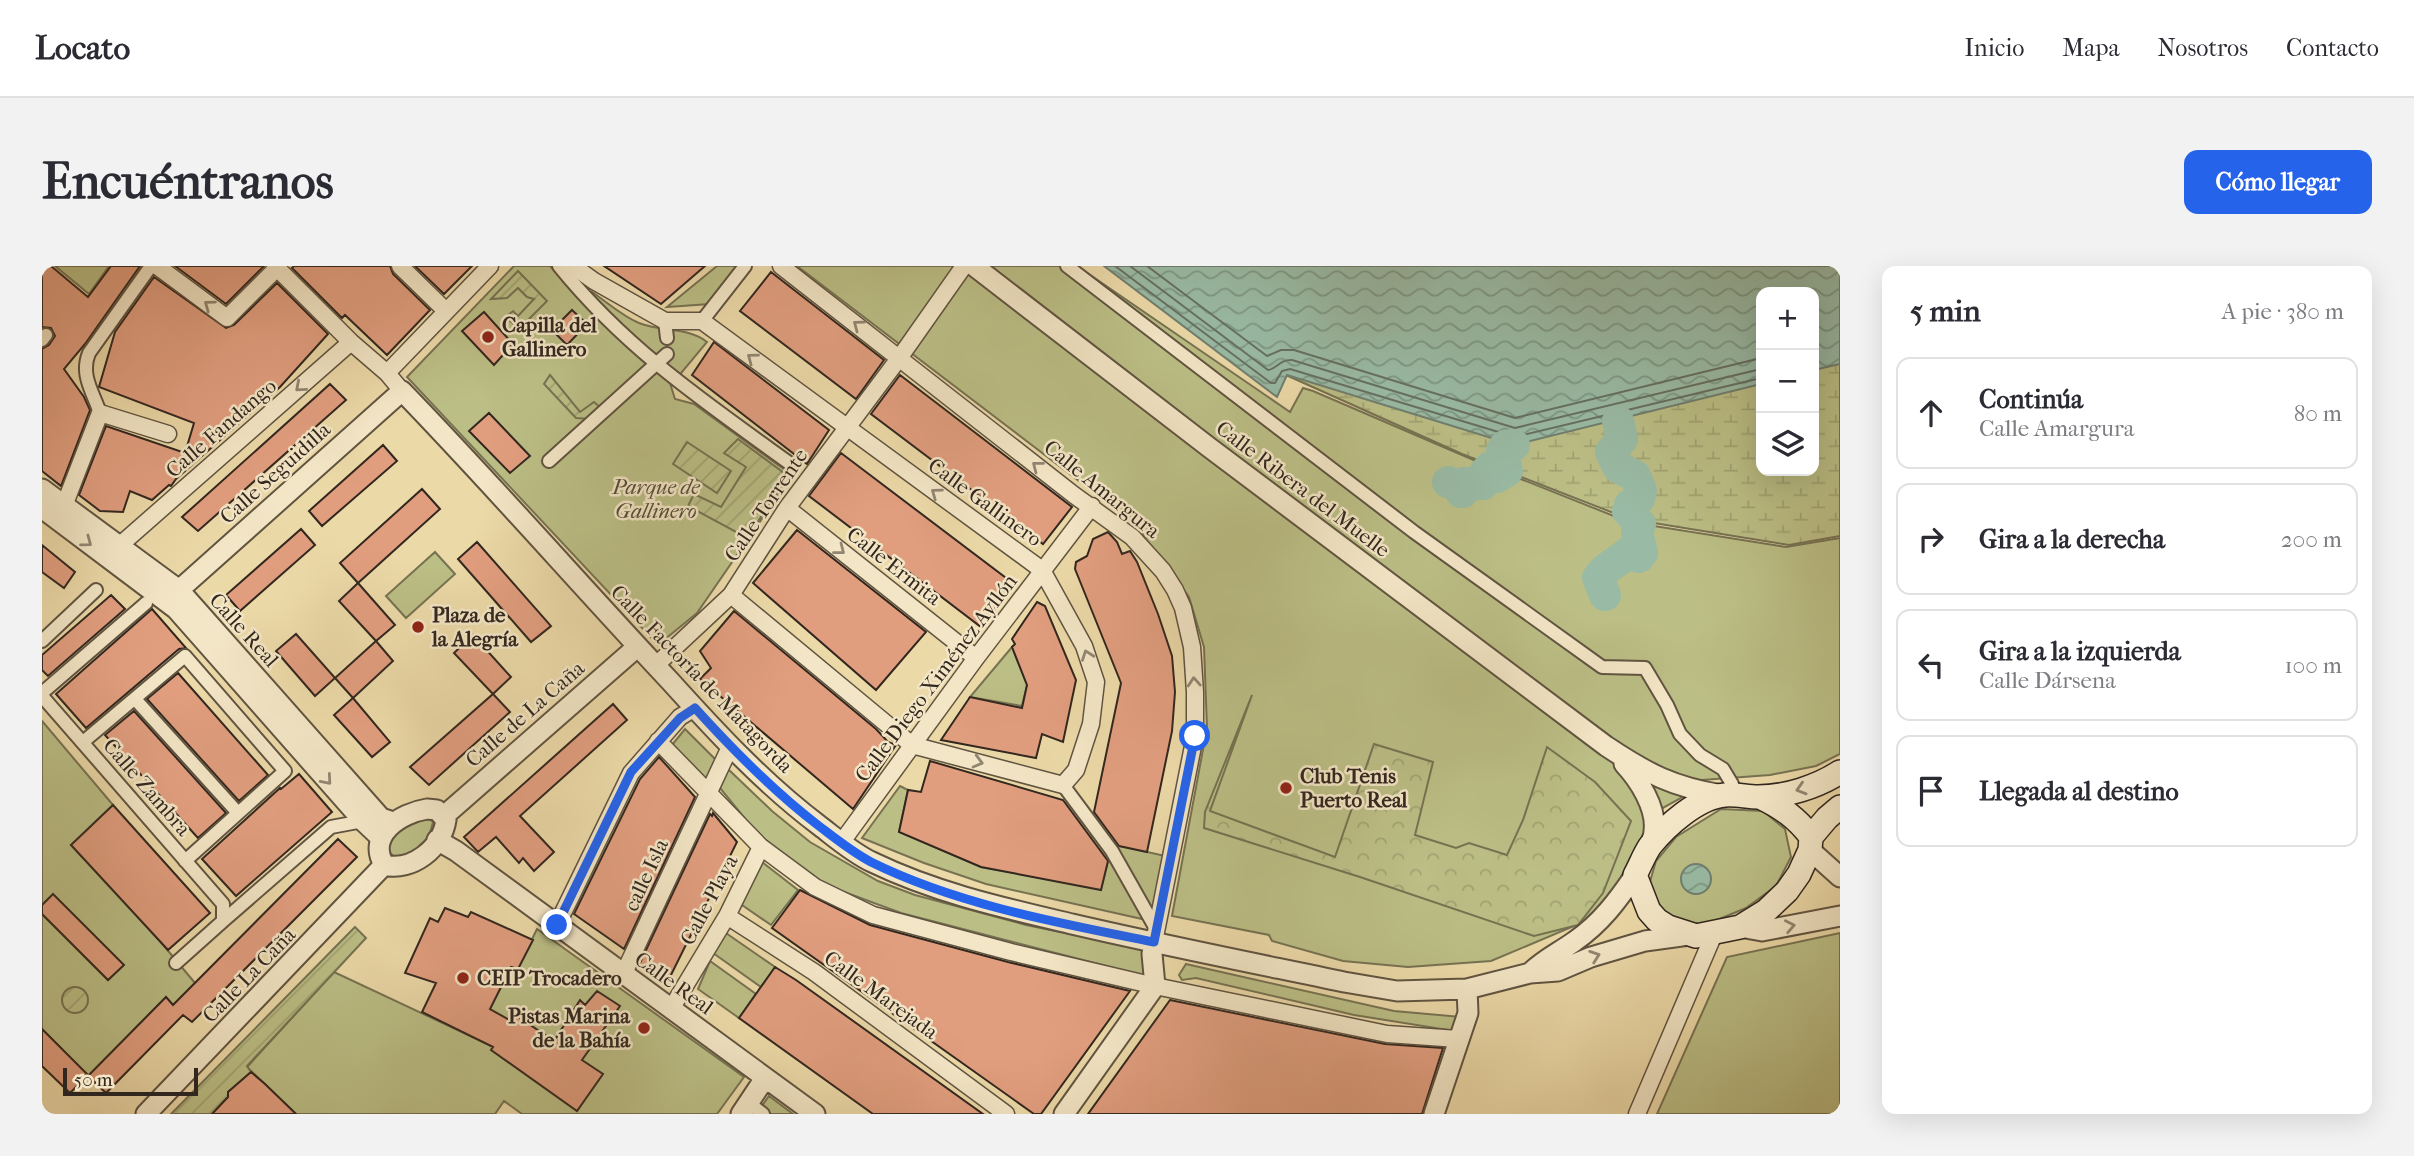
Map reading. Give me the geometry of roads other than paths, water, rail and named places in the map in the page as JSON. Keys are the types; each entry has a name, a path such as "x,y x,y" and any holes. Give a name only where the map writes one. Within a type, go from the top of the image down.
{"main road":[{"path":"1760,797 1803,789 1840,772"},
{"path":"1811,844 1791,815 1780,807 1760,797 1727,789 1671,824 1648,849 1635,875 1643,901 1657,920 1689,935 1714,934 1740,928 1766,911 1787,891 1799,874 1811,844 1827,818 1840,807"}],"street":[{"path":"64,506 100,413 84,365 89,353 151,266"},
{"path":"157,266 227,318 277,267"},
{"path":"400,266 446,311"},
{"path":"387,373 489,266"},
{"path":"559,266 583,296 656,365 792,465"},
{"path":"573,266 665,321 702,321 745,266"},
{"name":"Calle Amargura","path":"782,266 1074,495 1132,537 1163,571 1183,608 1192,647 1195,736 1155,934 1152,954 1155,986"},
{"name":"Calle Torrente","path":"656,666 731,594 787,508 964,266"},
{"name":"Calle Ribera del Muelle","path":"974,266 1606,746"},
{"path":"1067,266 1414,532 1602,667 1646,668 1680,734 1700,755 1723,769 1727,789 1692,790 1667,782 1640,769 1606,746"},
{"name":"Calle Factoría de Matagorda","path":"277,267 351,342 387,373 506,499 730,747 789,802 841,843 870,861 960,896 1000,908 1155,934 1344,982 1397,991 1467,989 1530,973 1558,971 1591,957 1645,941 1689,935"},
{"path":"665,321 667,338"},
{"name":"Calle Gallinero","path":"702,321 1042,570 1084,646 1096,682 1091,724 1076,770 1063,785"},
{"name":"Calle Fandango","path":"118,546 351,342"},
{"path":"549,461 667,354"},
{"name":"Calle Seguidilla","path":"173,596 402,391"},
{"path":"100,413 168,434"},
{"name":"Calle Real","path":"42,489 118,546 173,596 381,818 387,830"},
{"name":"Calle Diego Ximénez Ayllón","path":"841,843 976,658 1092,506"},
{"name":"Calle Real","path":"42,508 173,596 203,638 363,821 387,830"},
{"name":"Calle Ermita","path":"787,508 976,658"},
{"path":"42,640 96,590"},
{"path":"731,594 912,745 1063,785 1112,851 1155,934"},
{"path":"42,695 146,603"},
{"name":"Calle de La Caña","path":"444,816 637,647"},
{"path":"83,742 185,656 285,771 186,861"},
{"name":"Calle Zambra","path":"42,695 223,904 223,921"},
{"path":"135,699 237,813"},
{"path":"557,925 631,772 680,718 695,708"},
{"path":"658,741 707,795 761,848 815,887 873,915 1155,986 1387,1034 1458,1039"},
{"path":"1606,746 1638,779 1646,797 1654,820 1654,832 1648,849"},
{"name":"calle Isla","path":"624,973 730,747"},
{"path":"427,809 437,810 444,816 445,825 438,840 415,863 396,869 384,866 380,858 387,830 405,815 427,809"},
{"path":"176,963 331,827 363,821"},
{"name":"Calle Real","path":"438,840 815,1114"},
{"path":"1811,844 1840,877"},
{"name":"Calle Playa","path":"671,1009 727,916 761,848"},
{"name":"Calle La Caña","path":"146,1114 384,866"},
{"path":"1530,973 1597,923 1613,907 1635,875"},
{"name":"Calle Marejada","path":"727,916 814,972 1006,1114"},
{"path":"1740,928 1762,931 1840,916"},
{"path":"1637,1114 1714,934"},
{"path":"1064,1114 1155,986"},
{"path":"1434,1114 1468,1013 1467,989"},
{"path":"751,1110 765,1078"}],"water":[{"path":"1104,266 1840,266 1840,364 1819,369 1819,287 1756,287 1756,385 1514,445 1287,375 1277,397"},
{"path":"1696,864 1702,865 1710,873 1710,885 1702,893 1696,894 1690,893 1682,885 1681,879 1682,873 1690,865"}],"waterway":[{"path":"1605,595 1598,578 1601,574 1628,553 1639,557 1642,553 1637,532 1640,524 1628,511 1630,505 1639,499 1641,490 1635,476 1618,467 1611,452 1622,439 1618,421"},
{"path":"1448,482 1457,485 1463,492 1460,487 1463,483 1483,484 1484,474 1489,468 1497,477 1507,471 1502,450 1505,446 1514,445"}],"place":[{"name":"Capilla del Gallinero","path":"488,337"},
{"name":"Plaza de la Alegría","path":"418,627"},
{"name":"Club Tenis Puerto Real","path":"1286,788"},
{"name":"CEIP Trocadero","path":"463,978"},
{"name":"Pistas Marina de la Bahía","path":"644,1028"}],"park label":[{"name":"Parque de Gallinero","path":"656,499"}]}
